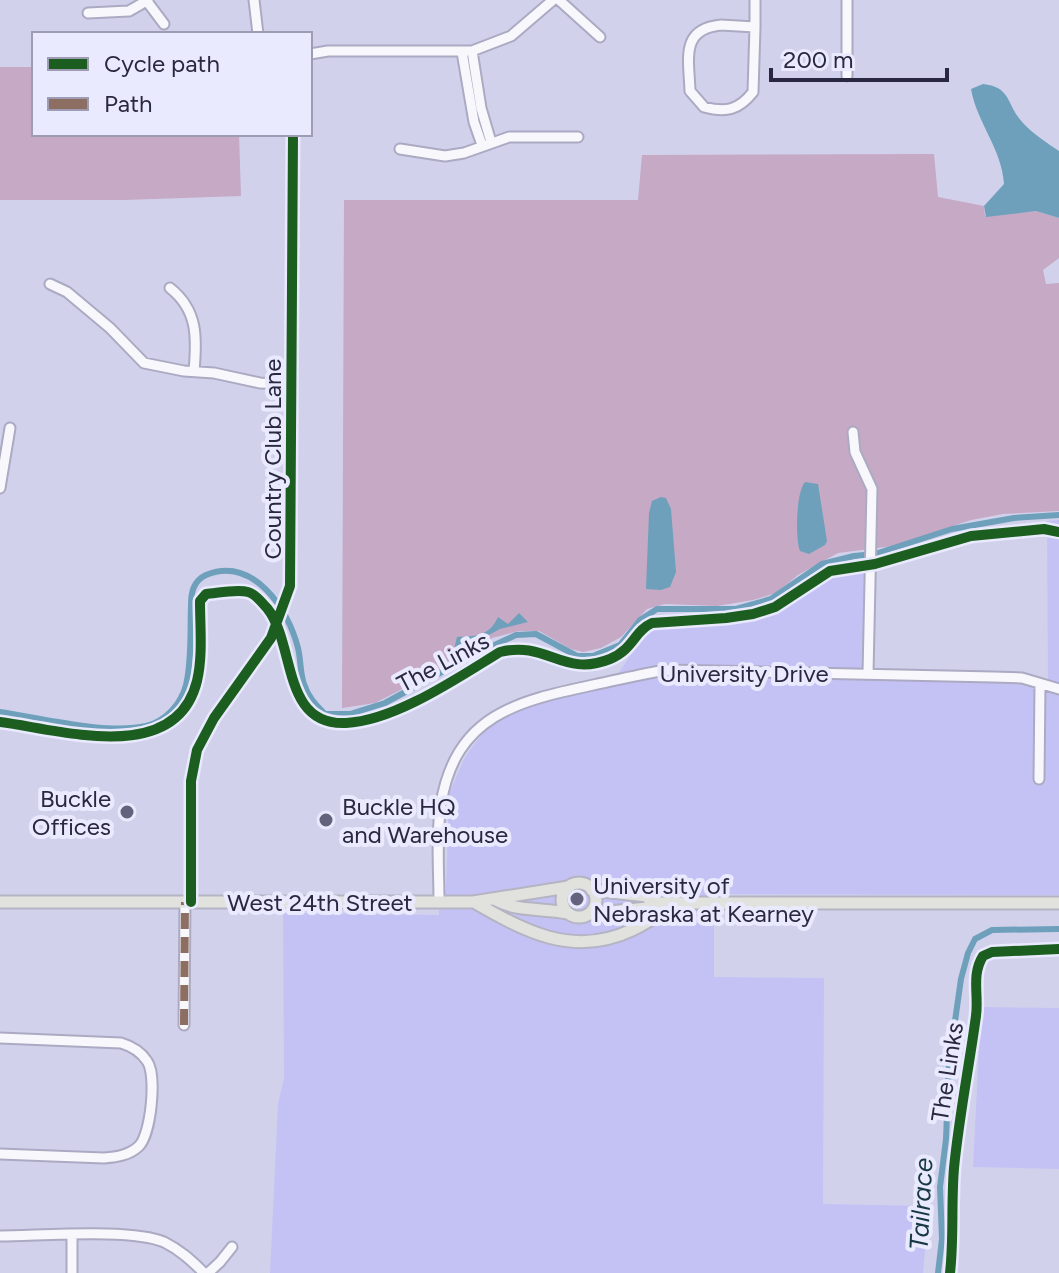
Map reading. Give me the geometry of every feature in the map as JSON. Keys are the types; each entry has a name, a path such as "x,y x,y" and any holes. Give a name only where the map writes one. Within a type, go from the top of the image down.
{"main road":[{"path":"652,903 647,896 592,890 581,884 568,887 562,900 567,913 578,917 647,908 652,903 1059,903"},
{"name":"West 24th Street","path":"0,902 473,902 568,887"},
{"path":"590,914 596,901 592,890"},
{"name":"West 24th Street","path":"496,900 510,907 547,908 567,913"},
{"path":"473,902 531,933 556,940 577,941 623,934 678,903"}],"street":[{"path":"88,13 129,11 146,0 164,24"},
{"path":"254,0 258,32"},
{"path":"312,54 467,51 511,36 556,0 600,37"},
{"path":"755,0 755,27 753,92 732,110 704,107 690,91 689,45 696,33 706,27 721,25 755,27"},
{"path":"847,0 847,76"},
{"path":"467,51 486,143"},
{"path":"400,149 445,156 526,135 578,137"},
{"name":"Country Club Lane","path":"184,1025 191,781 197,750 214,718 271,638 287,598 292,574 293,136"},
{"path":"50,284 67,292 110,328 144,363 260,383 291,384"},
{"path":"170,288 181,296 195,321 197,342 194,371"},
{"path":"0,488 10,428"},
{"path":"853,432 855,452 872,489 868,674"},
{"name":"University Drive","path":"439,902 440,812 450,771 475,732 512,706 539,696 666,670 1022,678 1059,689"},
{"path":"1039,779 1040,684"},
{"path":"0,1038 100,1042 132,1047 148,1062 152,1073 152,1092 147,1135 133,1151 104,1158 0,1154"},
{"path":"72,1235 72,1273"},
{"path":"0,1236 136,1235 161,1241 183,1252 206,1273 232,1247"}],"shaded area":[{"path":"0,67 32,67 32,136 239,136 241,196 0,200"},
{"path":"983,84 1004,93 1023,123 1059,151 1059,218 1036,211 986,217 984,206 1004,184 999,159 978,113 971,89"},
{"path":"934,154 938,197 984,206 985,216 1036,211 1059,218 1059,258 1043,270 1046,284 1059,283 1059,511 1003,514 971,520 893,546 838,553 798,575 776,593 753,600 717,606 665,604 647,609 621,637 601,648 583,652 571,649 539,631 519,631 492,638 453,663 375,703 342,708 344,200 638,200 642,155"},
{"path":"805,482 818,484 827,541 809,554 800,551 797,537 798,505"},
{"path":"666,498 671,509 676,572 670,587 646,589 649,513 652,501"},
{"name":"University of Nebraska at Kearney","path":"1059,520 1059,895 714,894 714,977 824,978 823,1204 929,1206 923,1273 270,1273 278,1104 284,1078 283,913 439,915 439,902 446,889 449,794 473,746 485,731 525,706 610,686 654,625 751,616 777,607 833,573 868,565 865,677 1004,681 1048,688 1047,521"},
{"path":"519,613 528,622 500,629 457,652 454,649 457,637 486,632 498,617 508,624"},
{"path":"981,1007 1059,1008 1059,1169 973,1167"}],"waterway":[{"path":"0,712 74,725 113,728 146,726 160,720 176,705 186,685 194,588 206,575 223,571 239,573 266,589 277,602 293,633 303,680 310,697 325,714 350,714 385,703 516,635 536,634 577,656 593,656 620,645 640,620 657,609 736,609 771,599 822,564 875,554 952,529 1014,518 1059,515"},
{"name":"Tailrace","path":"938,1273 942,1239 940,1187 946,1139 949,1063 961,979 968,953 975,939 992,930 1059,929"}],"marked path":[{"path":"184,1025 185,902"}],"cycle path":[{"path":"191,902 191,781 197,750 214,718 271,638 290,586 293,136"},
{"name":"The Links","path":"0,722 84,735 114,736 142,733 166,724 185,707 197,681 201,652 200,601 206,594 238,591 256,597 276,623 300,697 310,711 325,720 346,723 385,715 405,706 500,652 530,651 567,662 594,664 618,655 652,623 753,614 775,607 830,571 875,564 971,536 1044,529 1059,532"},
{"name":"The Links","path":"950,1273 954,1168 977,1008 979,963 983,956 992,952 1059,949"}],"place":[{"name":"Buckle Offices","path":"127,812"},
{"name":"Buckle HQ and Warehouse","path":"326,820"},
{"name":"University of Nebraska at Kearney","path":"577,899"}]}
